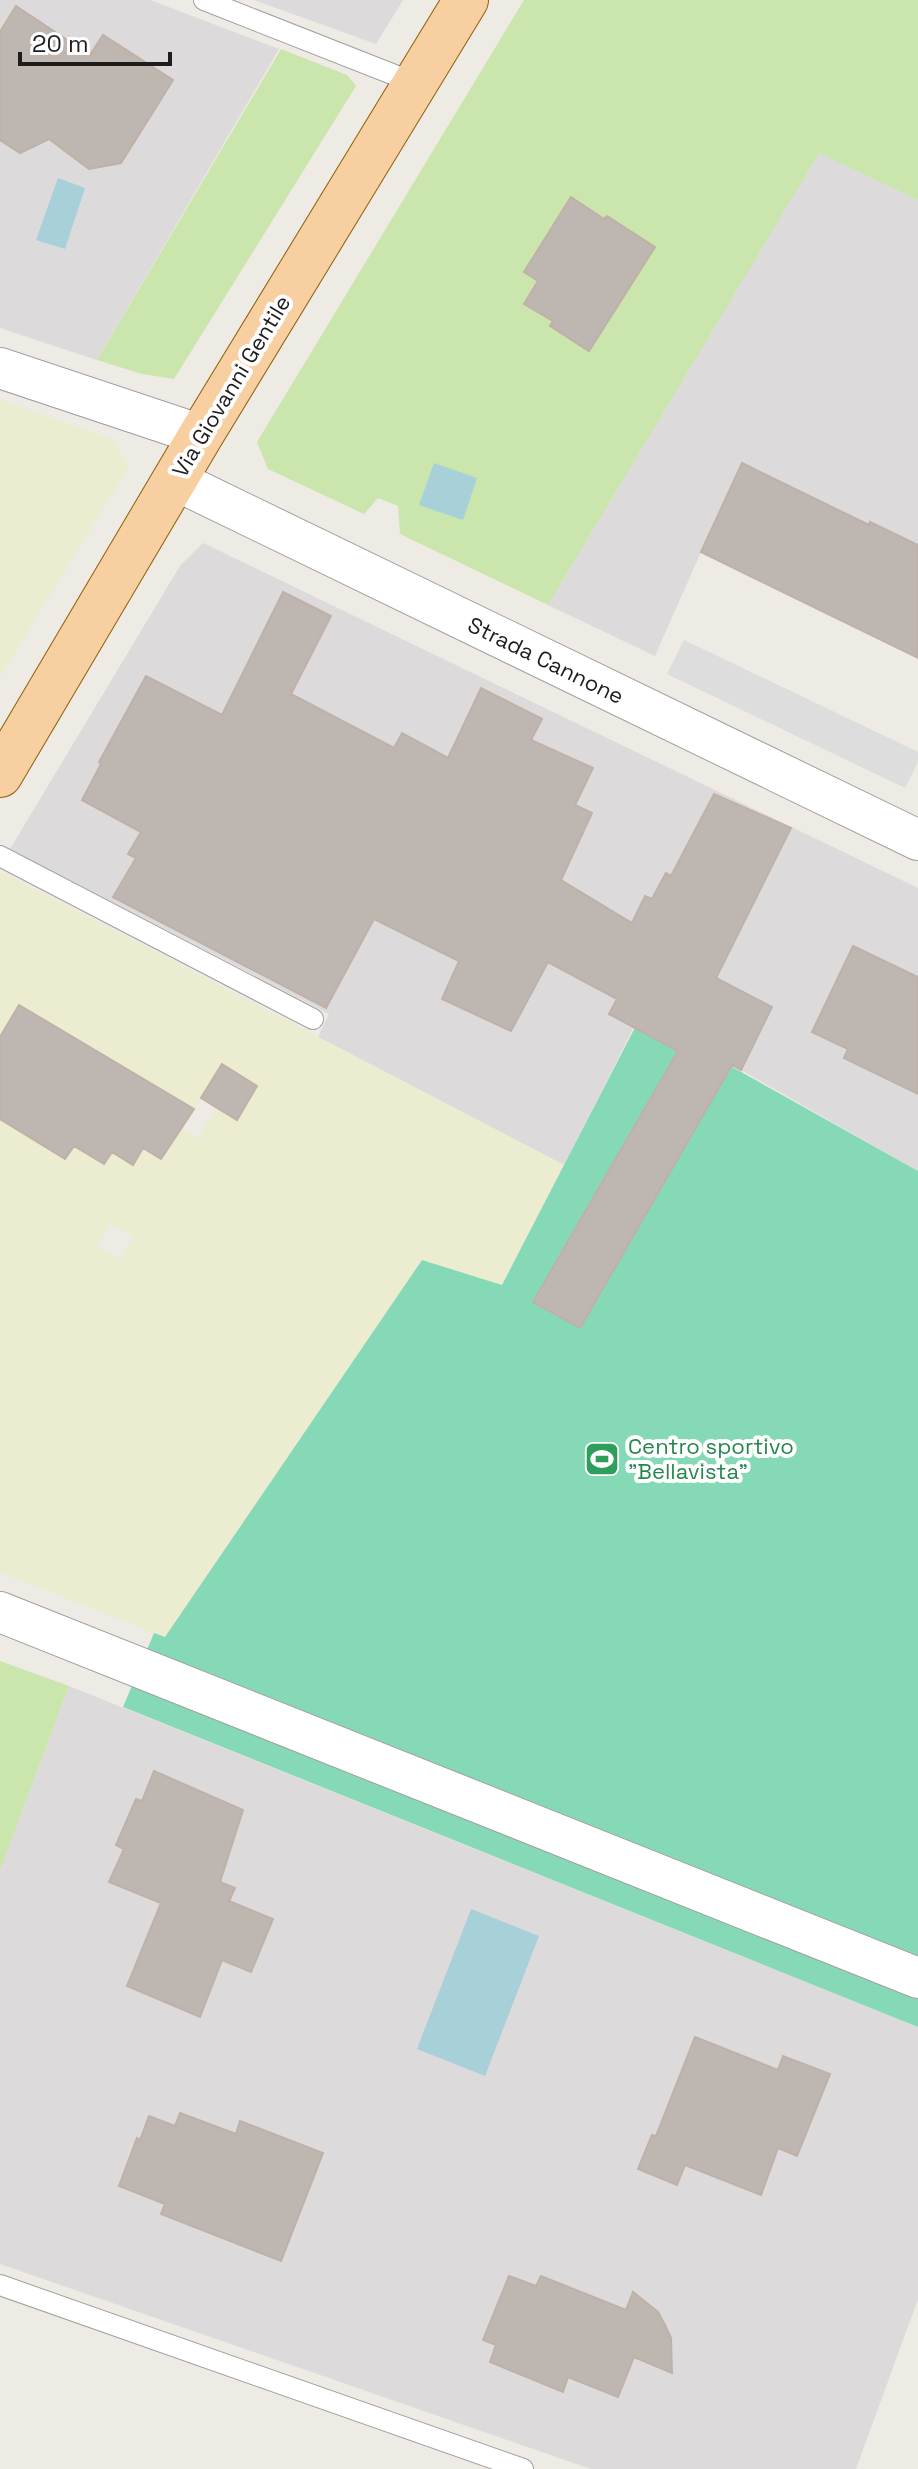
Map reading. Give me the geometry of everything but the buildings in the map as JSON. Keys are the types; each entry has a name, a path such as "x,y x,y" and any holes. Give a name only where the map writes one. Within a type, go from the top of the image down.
{"main road":[{"name":"Via Giovanni Gentile","path":"0,775 201,435 466,0"}],"street":[{"path":"0,368 201,435"},
{"name":"Strada Cannone","path":"175,480 918,840"},
{"path":"0,1612 918,1978"}],"lane":[{"path":"204,0 415,83"},
{"path":"0,856 313,1019"},
{"path":"0,2285 523,2469"}],"shaded area":[{"path":"0,0 150,0 279,49 97,360 0,328"},
{"path":"254,0 403,0 376,44"},
{"path":"819,152 918,200 918,658 701,552 655,656 548,605"},
{"path":"203,543 918,888 918,1171 741,1070 634,1027 564,1165 318,1037 329,1014 10,849 180,566"},
{"path":"684,640 918,752 918,762 905,788 667,674"},
{"path":"69,1686 918,2027 918,2299 856,2469 591,2469 0,2264 0,1871"}],"green space":[{"path":"524,0 918,0 918,200 819,153 548,605 400,534 398,506 378,498 364,514 268,469 257,442","holes":["571,197 604,219 607,216 655,247 589,351 550,326 553,321 524,304 538,281 524,271"]},
{"path":"281,49 347,75 356,86 174,379 142,374 97,360"},
{"path":"0,400 112,439 129,466 0,677"},
{"path":"0,871 564,1165 502,1285 422,1260 165,1637 0,1572 0,1119 65,1159 74,1146 104,1164 112,1152 132,1164 143,1148 161,1159 190,1107 19,1005 0,1037","holes":["222,1065 257,1086 237,1120 217,1108 197,1140 182,1129","110,1223 134,1237 120,1259 97,1246"]},
{"name":"Centro sportivo \"Bellavista\"","path":"641,1016 918,1171 918,2027 123,1707 154,1633 165,1637 422,1260 502,1285"},
{"path":"0,1661 69,1686 0,1871"}],"water":[{"path":"58,178 85,188 65,249 36,240"},
{"path":"434,463 477,478 463,520 419,505"},
{"path":"471,1909 539,1936 485,2076 417,2049"}],"place":[{"name":"Centro sportivo \"Bellavista\"","path":"602,1459"}]}
